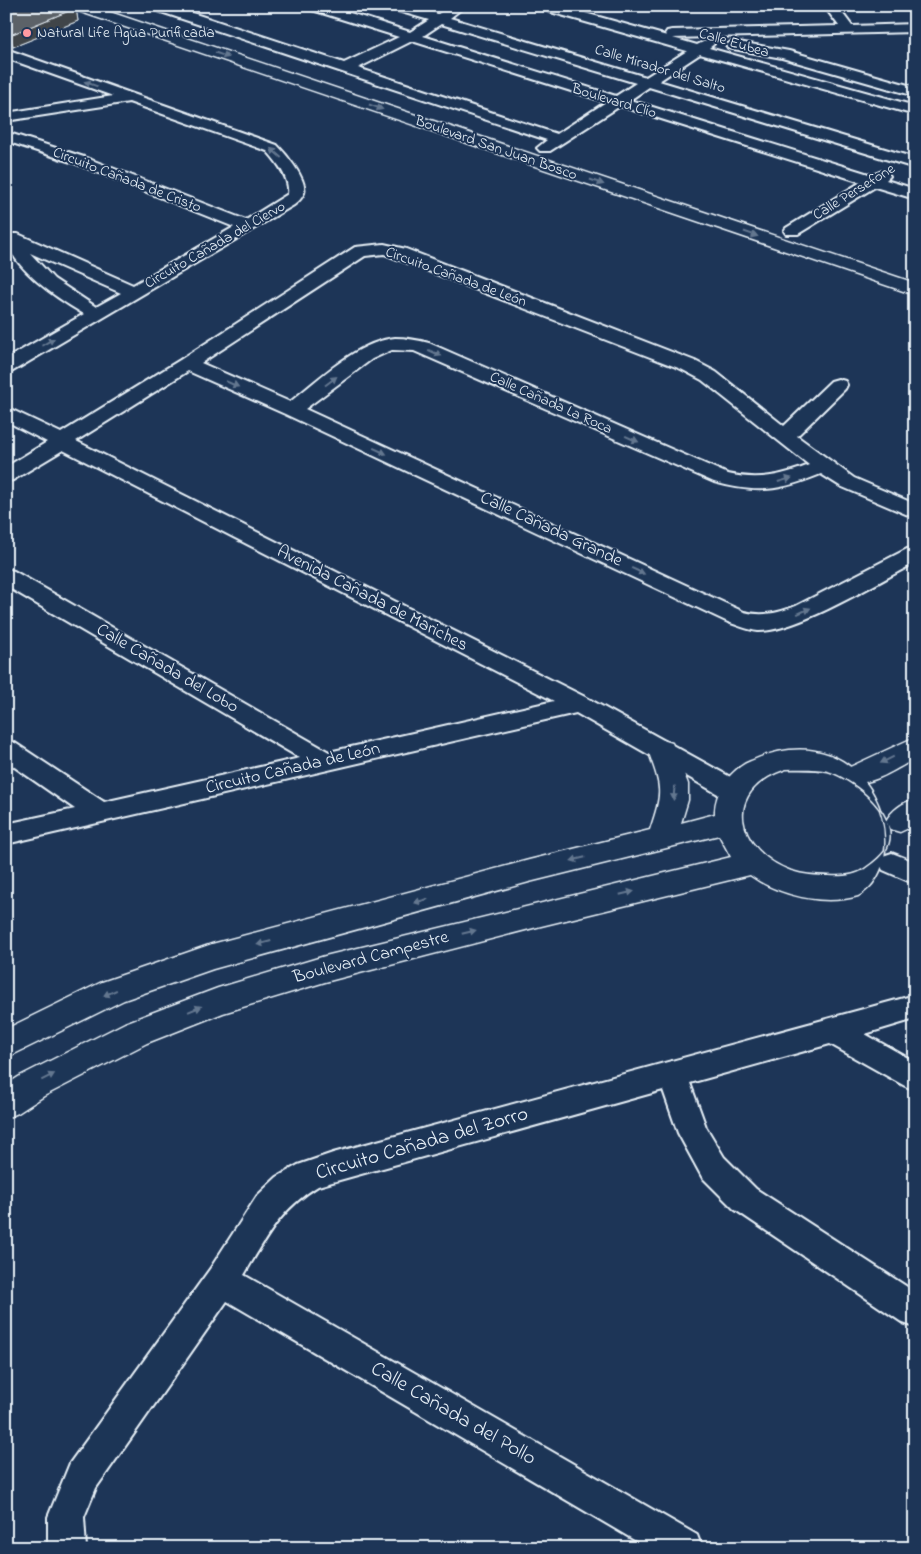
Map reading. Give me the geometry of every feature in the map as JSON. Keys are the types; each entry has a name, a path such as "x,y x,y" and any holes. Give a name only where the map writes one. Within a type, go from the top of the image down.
{"main road":[{"name":"Boulevard San Juan Bosco","path":"77,6 915,289"},
{"name":"Boulevard San Juan Bosco","path":"118,6 552,144 820,240"},
{"path":"860,774 915,747"},
{"path":"662,750 674,784 674,800 662,838"},
{"path":"811,759 836,763 860,774 886,794 908,815 900,850 904,869 845,888 812,888 781,879 754,863 738,845 728,822 728,807 734,791 745,777 763,766 786,760 811,759"},
{"path":"6,1044 113,991 212,957 529,871 728,822"},
{"name":"Boulevard Campestre","path":"6,1103 32,1086 136,1033 218,1001 344,964 754,863"}],"street":[{"name":"Boulevard Clío","path":"314,6 915,194"},
{"name":"Calle Mirador del Salto","path":"396,6 648,83 911,158"},
{"path":"344,68 441,20 458,6"},
{"name":"Calle Eubea","path":"545,6 915,111"},
{"path":"830,6 849,30"},
{"path":"151,7 344,68 552,144 724,33"},
{"path":"643,34 915,28"},
{"path":"711,41 784,54 915,92"},
{"name":"Circuito Cañada del Ciervo","path":"6,53 272,148 281,157 297,188 296,195 288,202 6,366"},
{"path":"6,62 24,60"},
{"name":"Circuito Cañada del Ciervo","path":"6,117 129,98"},
{"name":"Circuito Cañada de Cristo","path":"6,136 79,160 247,226"},
{"name":"Calle Persefone","path":"792,231 911,158"},
{"path":"9,232 134,292"},
{"path":"9,232 28,265 56,290 96,314"},
{"name":"Circuito Cañada de León","path":"6,476 187,364 360,251 384,249 400,253 688,365 709,376 823,466 847,482 915,512"},
{"name":"Calle Cañada La Roca","path":"292,410 369,352 388,345 407,344 423,347 721,478 734,482 770,484 784,481 823,466"},
{"name":"Calle Cañada Grande","path":"187,364 292,410 736,617 757,623 781,620 804,611 915,554"},
{"path":"785,436 838,385"},
{"name":"Avenida Cañada de Mariches","path":"6,413 579,704 734,791"},
{"name":"Calle Cañada del Lobo","path":"6,576 327,762"},
{"name":"Circuito Cañada de León","path":"6,834 579,704"},
{"path":"6,749 99,812"},
{"name":"Circuito Cañada del Zorro","path":"67,1548 66,1518 83,1476 222,1280 268,1207 288,1187 309,1175 333,1167 915,1007"},
{"path":"833,1031 915,1077"},
{"path":"672,1075 693,1133 713,1167 745,1200 915,1311"},
{"name":"Calle Cañada del Pollo","path":"222,1280 684,1548"}],"building":[{"path":"6,6 70,6 76,8 10,35 6,33"}],"place":[{"name":"Natural Life Agua Purificada","path":"27,33"}]}
